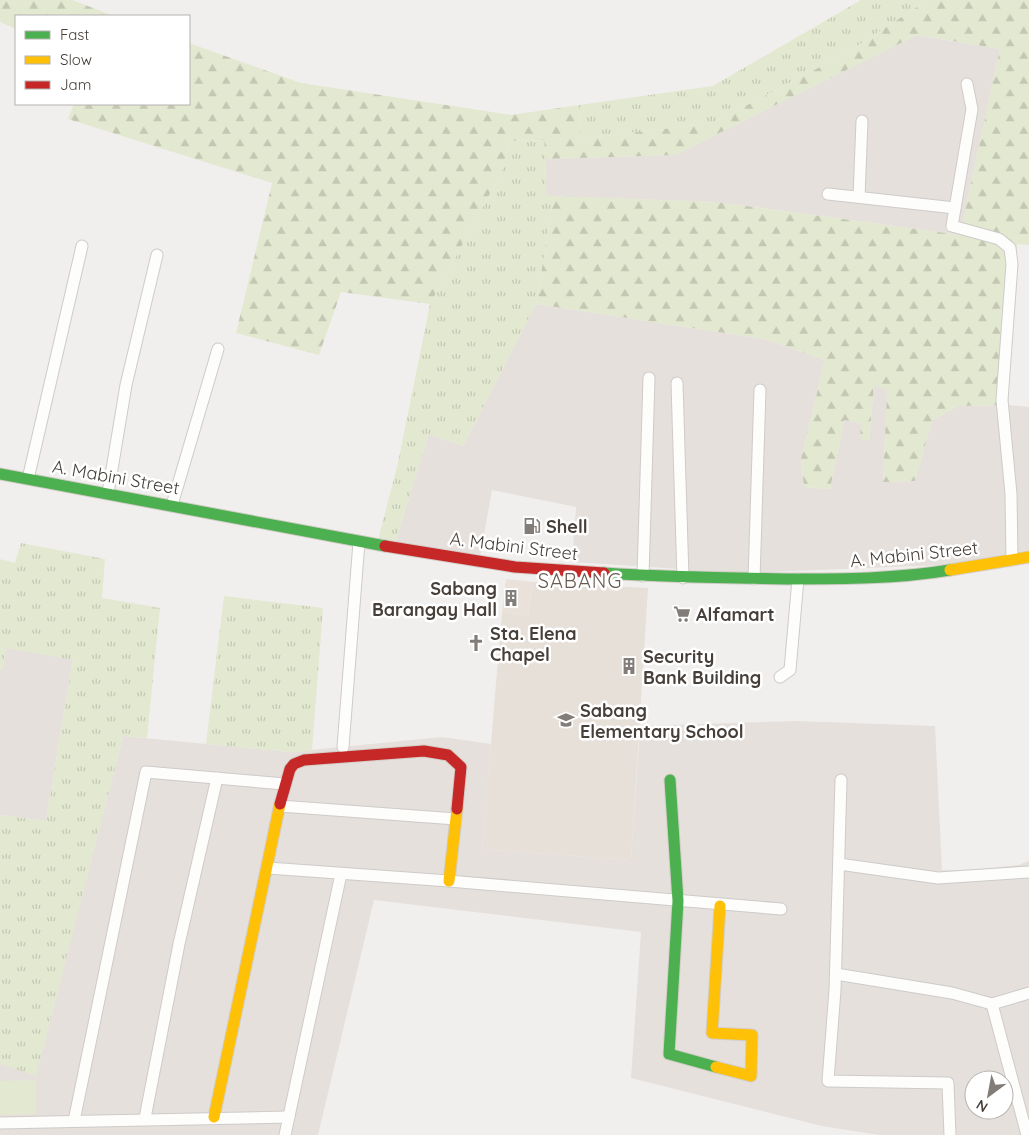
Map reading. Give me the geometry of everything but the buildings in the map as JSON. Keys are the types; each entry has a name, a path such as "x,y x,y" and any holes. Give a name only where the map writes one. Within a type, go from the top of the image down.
{"street":[{"path":"967,84 972,109 952,226 1000,239 1010,248 1012,264 1002,400 1011,494 1012,560"},
{"path":"859,197 862,121"},
{"path":"828,194 955,208"},
{"path":"28,479 82,246"},
{"path":"108,493 126,385 157,255"},
{"path":"172,505 218,350"},
{"path":"643,576 649,378"},
{"path":"677,383 683,578"},
{"path":"754,579 760,390"},
{"name":"A. Mabini Street","path":"0,474 172,505 359,542 515,567 683,578 880,578 1029,557"},
{"path":"344,747 359,542"},
{"path":"780,677 790,670 798,579"},
{"path":"214,1117 268,868 284,784 289,770 298,761 406,752 442,752 449,755 461,766 449,881"},
{"path":"74,1120 146,772 284,784"},
{"path":"145,1118 179,944 218,778"},
{"path":"670,780 678,901 669,1054 751,1076 752,1035 712,1033 720,906"},
{"path":"841,780 836,974 828,1081 948,1083 950,1135"},
{"path":"280,806 456,820"},
{"path":"839,864 938,878 1029,872"},
{"path":"268,868 449,881 781,910"},
{"path":"285,1135 341,874"},
{"path":"836,974 952,993 992,1004 1029,993"},
{"path":"992,1004 1027,1135"},
{"path":"0,1123 145,1118 289,1117"}],"shaded area":[{"path":"917,35 1000,49 960,235 717,202 545,196 546,159 675,155"},
{"path":"536,304 764,339 825,360 801,459 804,487 830,489 844,420 861,423 869,440 874,385 887,390 883,482 915,481 932,420 958,406 1008,405 1029,407 1029,550 944,565 742,573 572,562 576,507 492,490 480,557 395,543 429,434 463,446"},
{"path":"506,579 534,582 528,616 502,612"},
{"name":"Sabang Elementary School","path":"534,582 648,588 631,860 482,849 502,612 528,616"},
{"path":"6,648 73,659 46,821 0,815 0,670 2,670"},
{"path":"797,721 935,726 942,870 970,870 1018,865 1029,861 1029,1135 879,1135 822,1126 631,1078 641,932 374,900 318,1135 0,1135 0,1064 36,1075 123,736 290,752 442,737 491,744 482,849 631,860 640,726"}],"green space":[{"path":"0,0 72,0 111,15 15,15 15,29 0,22"},
{"path":"861,0 928,0 843,55 713,123 580,139 579,105 713,86"},
{"path":"928,0 1029,0 1029,245 1017,244 1008,405 958,406 932,420 915,481 883,482 887,391 874,385 869,440 860,439 861,423 844,420 830,489 804,487 801,459 825,360 764,339 536,304 554,196 717,202 960,235 1000,49 917,35 675,155 546,159 544,140 510,141 500,175 430,304 341,292 319,355 236,333 272,183 68,119 74,105 190,105 190,43 301,83 511,115 579,105 580,139 713,123 843,55"},
{"path":"544,140 546,159 545,195 554,196 536,304 463,446 429,434 395,543 378,540 398,463 430,304 500,175 510,141"},
{"path":"21,543 105,559 102,598 160,608 147,738 123,736 36,1076 0,1064 0,815 46,821 73,660 6,648 2,670 0,670 0,559 15,563"},
{"path":"224,596 323,608 312,751 290,752 206,744"},
{"path":"36,1080 36,1114 0,1115 0,1081"}],"traffic: fast":[{"path":"0,474 385,546"},
{"path":"604,573 696,577 828,579 889,577 950,570"},
{"path":"670,780 678,901 669,1054 716,1067"}],"traffic: slow":[{"path":"950,570 1029,557"},
{"path":"214,1117 280,804"},
{"path":"449,881 457,809"},
{"path":"716,1067 751,1076 752,1035 712,1033 720,906"}],"traffic: jam":[{"path":"385,546 515,567 604,573"},
{"path":"280,804 290,769 294,764 304,760 424,751 448,755 461,767 457,809"}],"place":[{"name":"Shell","path":"532,526"},
{"name":"Sabang Barangay Hall","path":"511,598"},
{"name":"Alfamart","path":"682,614"},
{"name":"Sta. Elena Chapel","path":"476,643"},
{"name":"Security Bank Building","path":"629,666"},
{"name":"Sabang Elementary School","path":"566,720"}],"district":[{"name":"SABANG","path":"580,580"}]}
